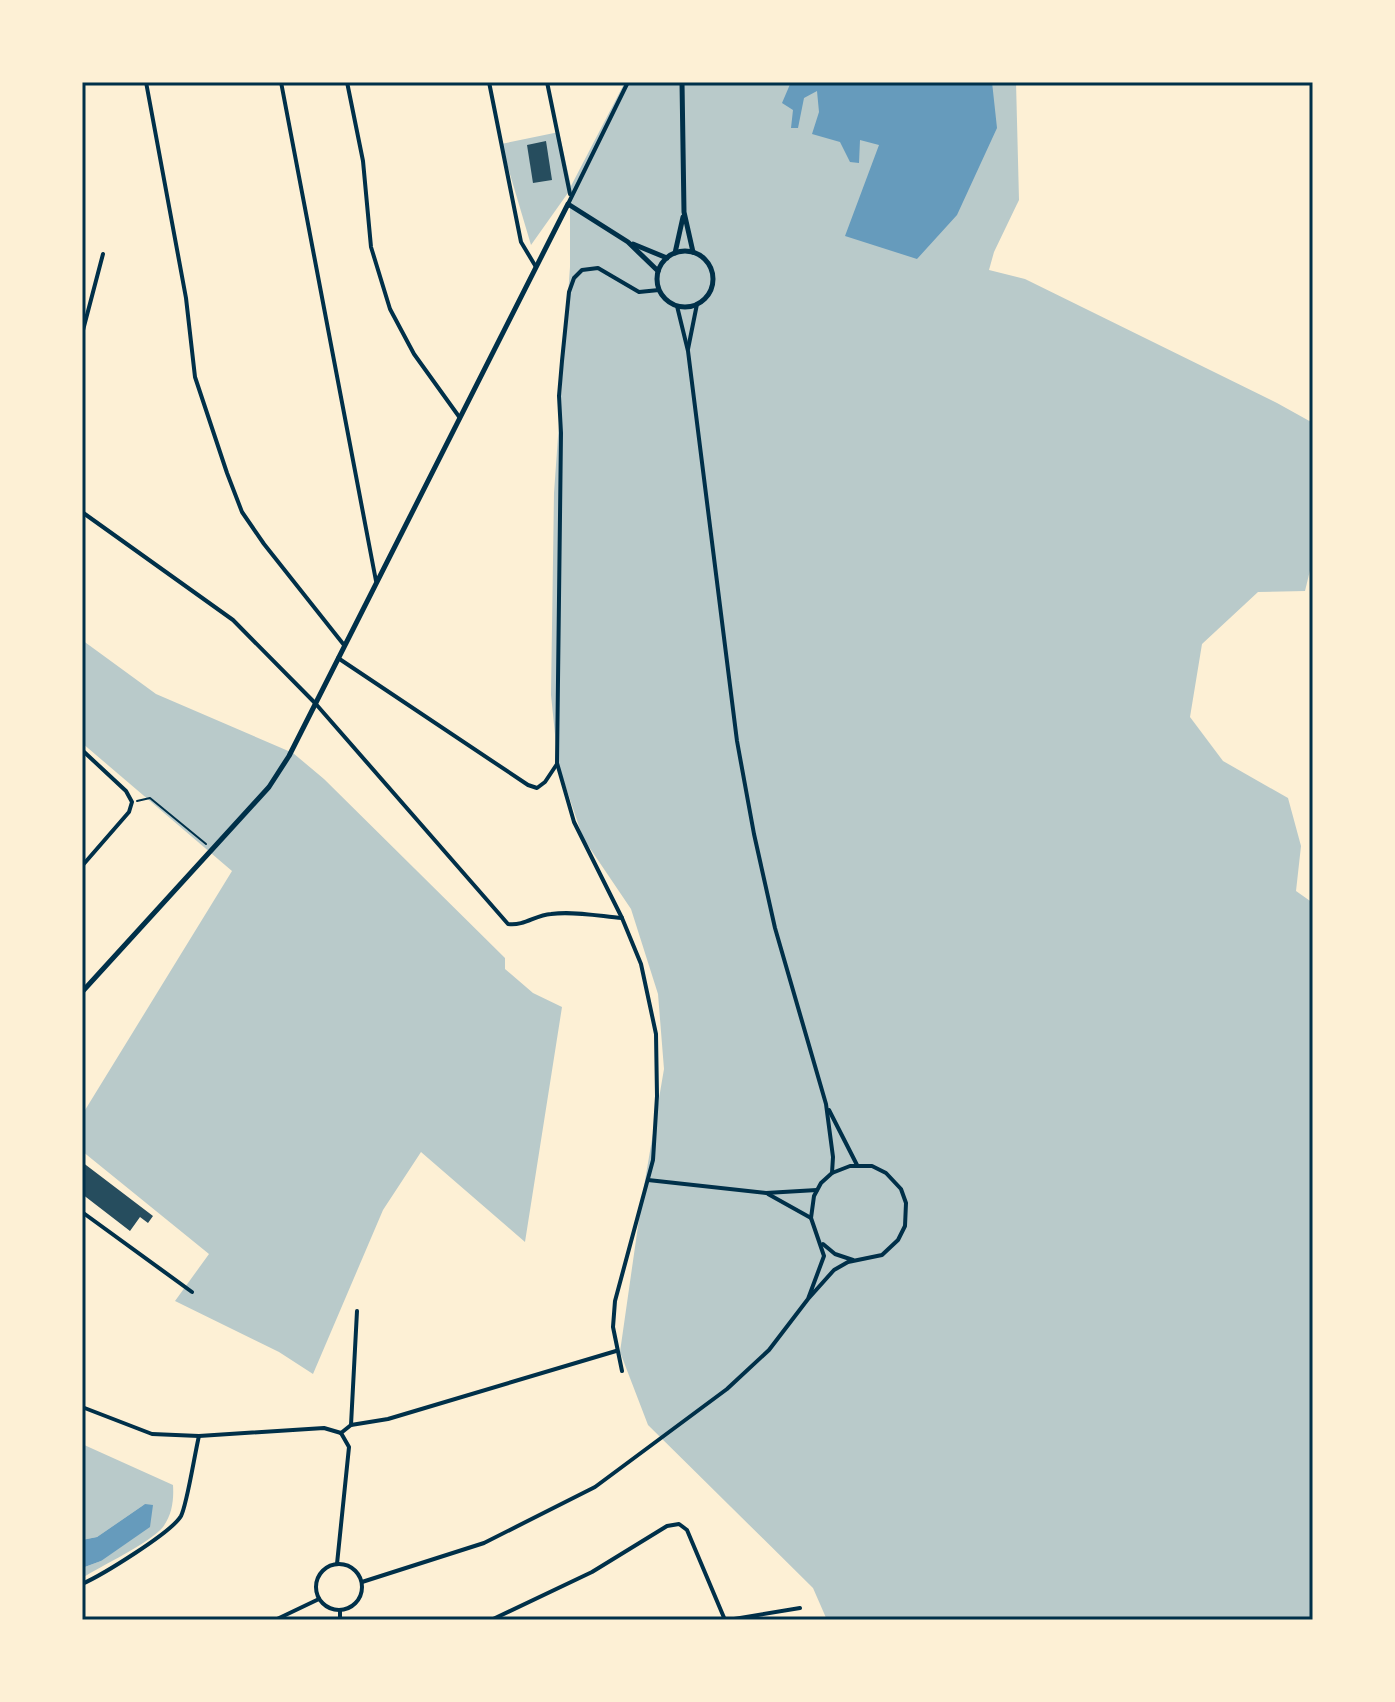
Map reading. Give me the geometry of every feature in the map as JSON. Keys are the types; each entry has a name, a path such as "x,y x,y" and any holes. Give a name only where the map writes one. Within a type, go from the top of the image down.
{"main road":[{"path":"682,82 684,212 694,253"},
{"path":"82,992 269,787 305,726 568,204 628,242 667,258"},
{"path":"675,253 684,212"},
{"path":"628,242 658,271"},
{"path":"675,253 694,253 702,257 712,273 710,291 697,304 677,306 664,298 659,290 658,271 675,253"}],"street":[{"path":"146,82 186,298 195,377 227,473 242,512 344,645"},
{"path":"281,82 376,581"},
{"path":"347,82 363,161 371,247 390,309 414,354 460,418"},
{"path":"489,82 521,242 536,267"},
{"path":"547,82 570,196"},
{"path":"568,204 628,82"},
{"path":"82,334 103,254"},
{"path":"622,1371 613,1327 615,1301 653,1160 656,1034 641,964 622,918 574,822 557,763 559,396 570,285 578,273 593,268 603,270 639,292 659,290"},
{"path":"688,351 697,304"},
{"path":"677,306 688,351 731,696 748,803 775,928 826,1104 832,1173"},
{"path":"82,512 233,620 315,703 508,924 520,925 540,915 555,913 622,918"},
{"path":"338,658 528,785 537,788 545,782 557,763"},
{"path":"82,750 126,791 132,802 129,812 82,866"},
{"path":"826,1104 857,1165"},
{"path":"362,1582 484,1543 595,1487 727,1389 769,1350 834,1270 848,1262 882,1255 894,1246 905,1226 907,1211 904,1196 892,1178 872,1166 857,1165 832,1173 817,1190 811,1218 824,1256 808,1299"},
{"path":"648,1180 766,1193 817,1190"},
{"path":"766,1193 811,1218"},
{"path":"82,1212 192,1292"},
{"path":"821,1242 840,1257 860,1260"},
{"path":"351,1425 357,1311"},
{"path":"341,1433 351,1425 388,1419 616,1351"},
{"path":"82,1407 152,1434 199,1436 324,1428 341,1433 349,1447 337,1564"},
{"path":"82,1584 113,1567 181,1517 199,1436"},
{"path":"491,1620 592,1572 667,1526 679,1524 687,1530 726,1620 800,1608"},
{"path":"337,1564 354,1569 362,1582 356,1602 340,1610 330,1608 319,1599 317,1578 326,1567 337,1564"},
{"path":"275,1620 319,1599"},
{"path":"340,1610 340,1620"}],"path":[{"path":"132,802 150,798 212,849"}],"shaded area":[{"path":"625,82 1016,82 1019,200 994,252 989,270 1025,279 1313,423 1313,558 1305,591 1258,592 1202,644 1190,717 1223,761 1288,798 1301,846 1296,891 1313,903 1313,1620 827,1620 813,1588 648,1425 620,1352 664,1069 658,994 631,909 583,838 558,764 551,695 554,493 570,267 570,190 531,245 501,144 559,132 571,186"},
{"path":"82,640 156,694 293,753 324,779 505,958 505,969 533,993 562,1007 525,1242 421,1152 383,1210 313,1374 279,1352 175,1301 209,1254 82,1151 82,1115 232,871 82,743"},
{"path":"82,1444 173,1485 173,1491 172,1507 157,1533 82,1578 82,1568 101,1561 145,1504 97,1537 82,1540"}],"water":[{"path":"791,82 992,82 997,128 957,215 917,259 845,236 879,145 860,140 859,163 850,162 840,142 812,134 819,112 817,91 804,98 798,128 791,128 793,110 782,103"},
{"path":"145,1504 153,1505 150,1527 101,1561 82,1568 82,1540 97,1537"}],"building":[{"path":"546,141 552,180 533,183 527,145"},
{"path":"82,1162 153,1216 148,1223 140,1217 130,1231 82,1194"}]}
